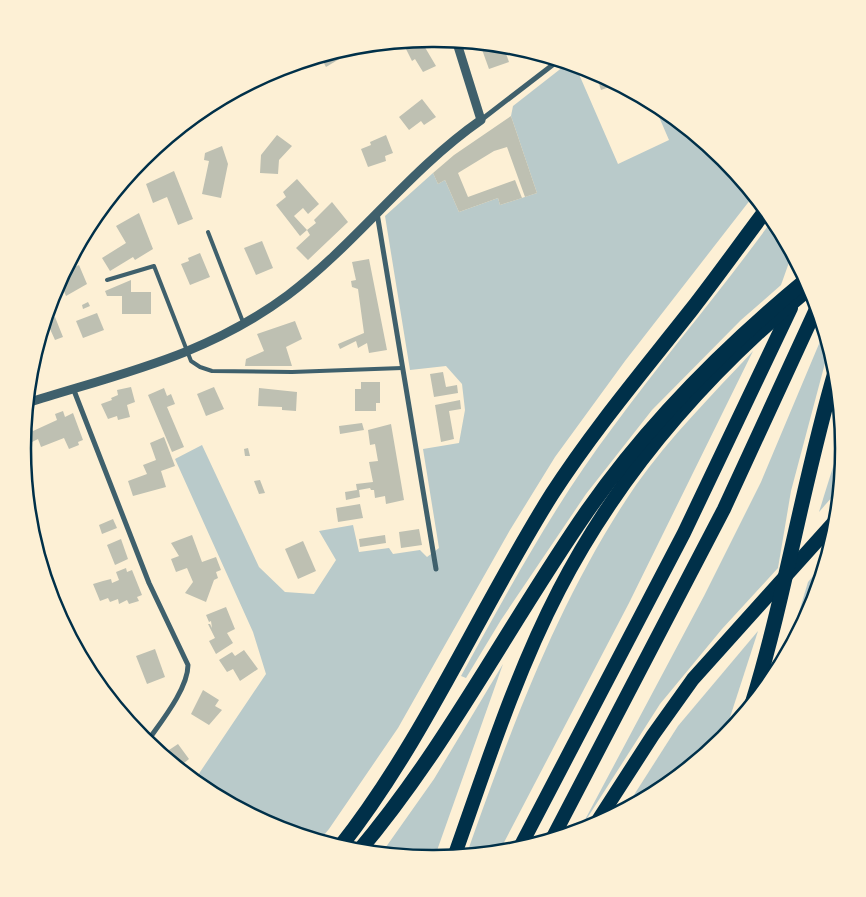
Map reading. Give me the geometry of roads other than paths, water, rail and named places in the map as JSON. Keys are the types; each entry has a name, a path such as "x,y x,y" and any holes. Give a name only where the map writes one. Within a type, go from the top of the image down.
{"highway":[{"path":"345,841 375,800 418,732 508,568 553,492 603,422 761,217"},
{"path":"364,844 404,793 594,502 648,432 800,285"},
{"path":"524,840 680,541 801,289"},
{"path":"457,849 517,683 566,577 600,518 642,458 709,374 803,294"},
{"path":"556,831 724,509 812,317"},
{"path":"757,686 780,604 814,448 830,390"},
{"path":"603,813 682,693 727,639 826,531"}],"street":[{"path":"458,48 481,120"},
{"path":"34,401 187,353 244,324 311,276 445,146 553,65"},
{"path":"377,213 436,569"},
{"path":"73,388 149,583 188,665 186,677 173,703 151,735"}],"lane":[{"path":"208,232 244,324"},
{"path":"106,280 154,266 187,353 196,364 212,371 292,372 402,368"}]}
